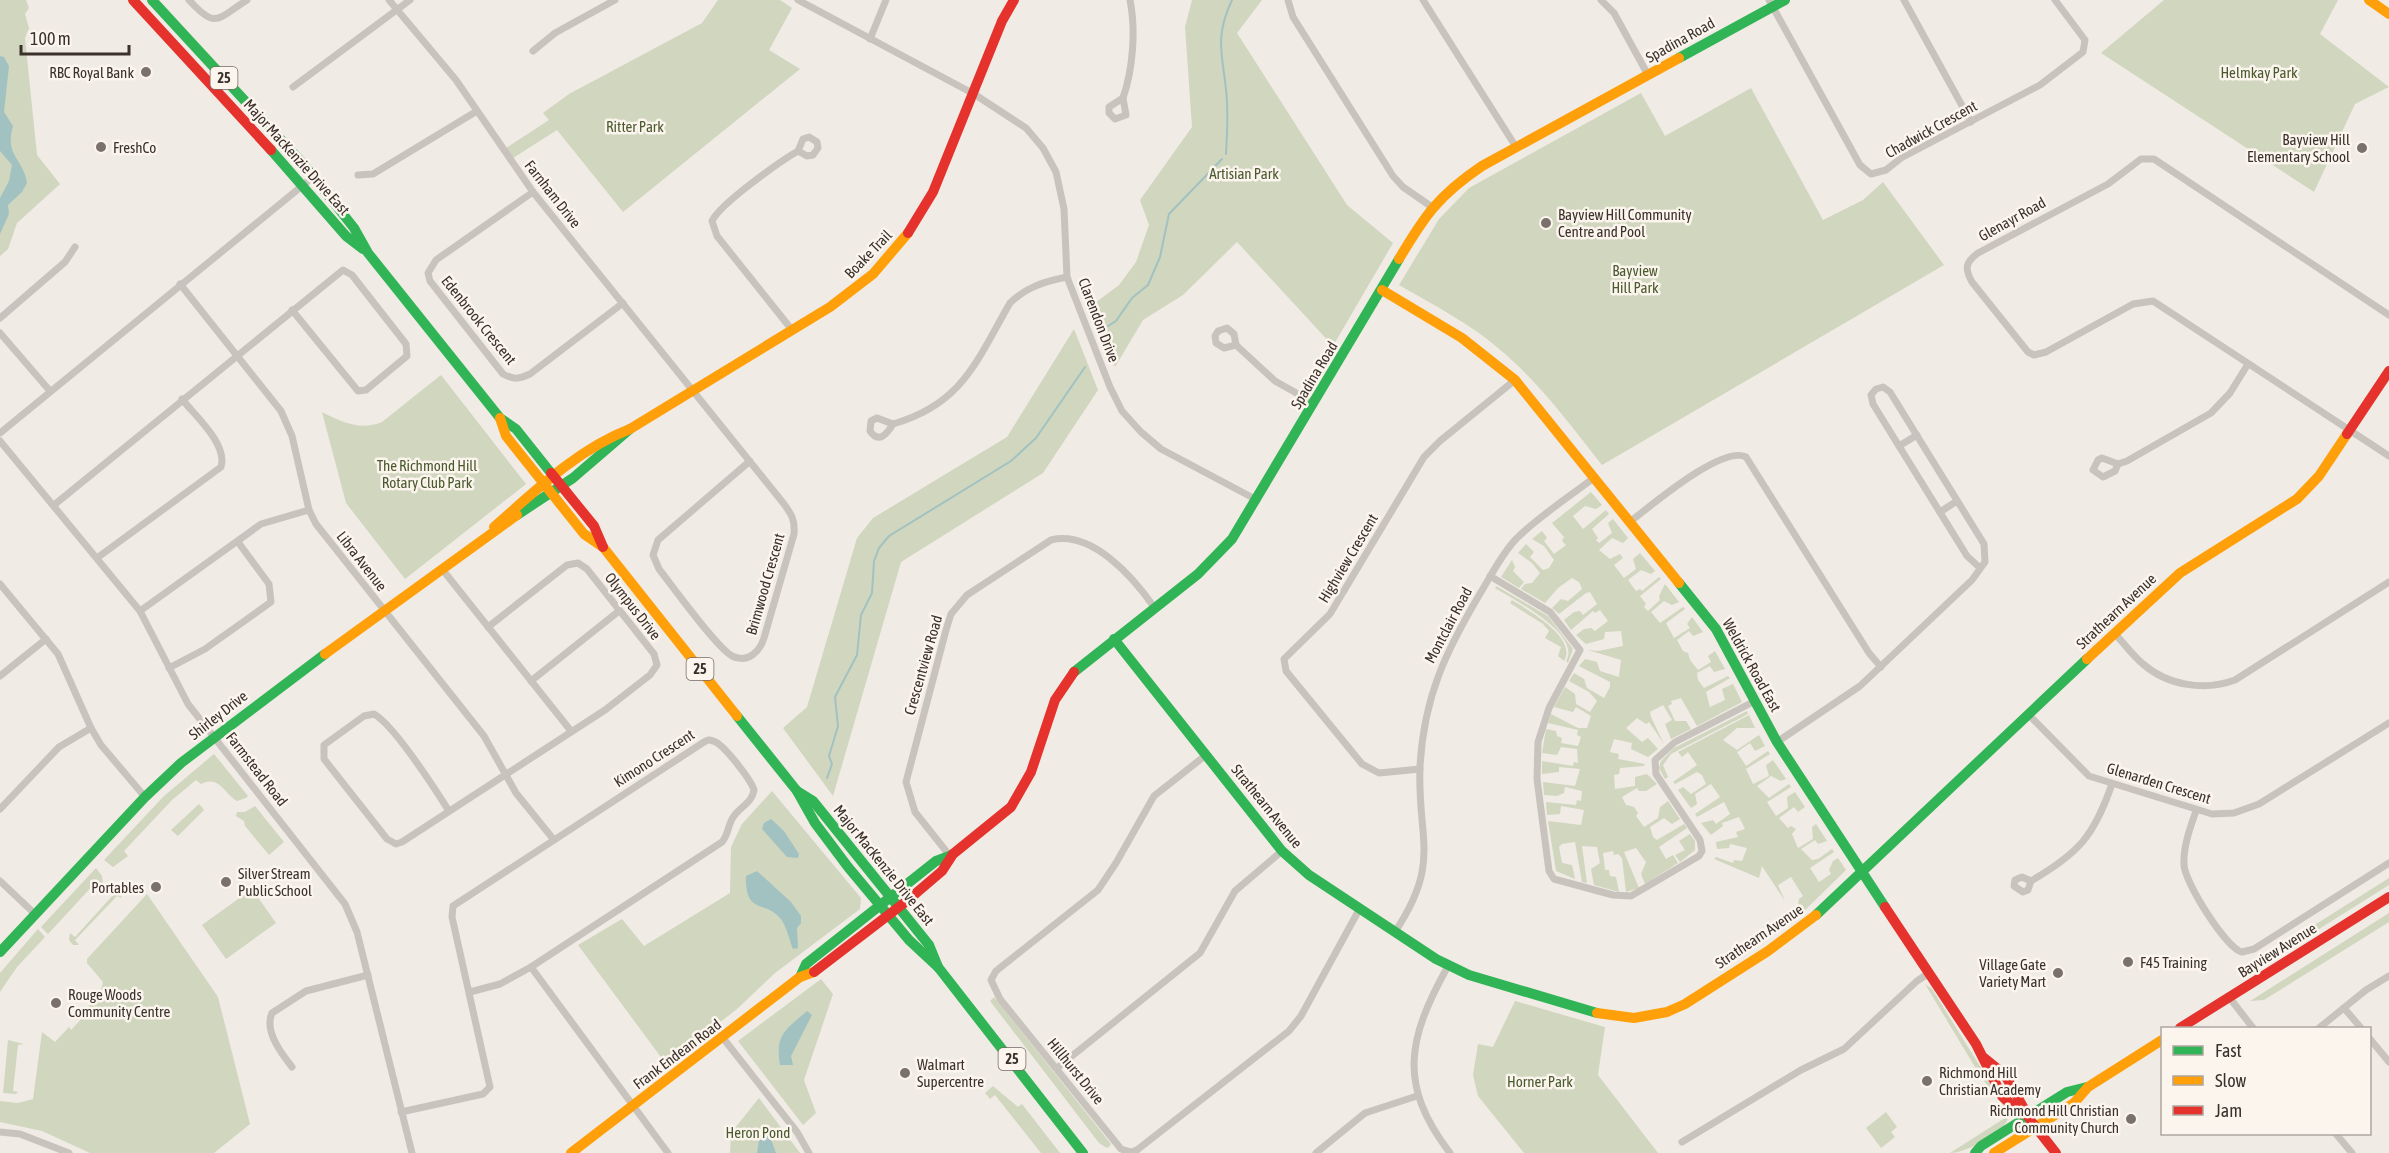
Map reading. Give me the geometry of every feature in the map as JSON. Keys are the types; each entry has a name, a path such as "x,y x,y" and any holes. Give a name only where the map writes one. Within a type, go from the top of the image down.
{"street":[{"name":"Major MacKenzie Drive East","path":"133,0 303,185 346,236 368,253"},
{"name":"Major MacKenzie Drive East","path":"153,0 278,134 314,177 354,228 368,253 500,418 506,436 552,484 584,534 603,547 797,791 810,816 888,915 920,954 938,967"},
{"path":"189,0 206,18 215,20 247,0"},
{"name":"Farnham Drive","path":"390,0 477,111 533,192 693,391"},
{"path":"293,87 410,0"},
{"path":"533,51 555,33 615,0"},
{"name":"Clarendon Drive","path":"798,0 974,94 1026,128 1043,148 1056,172 1064,209 1067,277 1110,387 1131,422 1161,448 1257,500"},
{"path":"870,39 886,0"},
{"name":"Boake Trail","path":"552,484 608,450 630,429 856,289 898,246 914,225 933,192 1002,21 1014,0"},
{"path":"1123,98 1129,81 1133,25 1130,0"},
{"path":"1288,0 1293,17 1393,176 1403,187 1432,207"},
{"path":"1423,0 1516,147"},
{"path":"1601,0 1614,13 1648,75"},
{"name":"Spadina Road","path":"890,898 936,861 951,855 1011,807 1031,772 1055,700 1075,671 1210,563 1232,539 1432,207 1463,178 1770,4 1785,0"},
{"path":"1904,0 1971,122"},
{"name":"Chadwick Crescent","path":"1770,4 1866,172 1871,174 1886,170 1901,158 2040,86 2083,52 2085,40 2055,0"},
{"path":"2368,0 2389,14"},
{"path":"161,31 172,22"},
{"path":"358,175 373,174 477,111"},
{"path":"792,330 717,236 712,221 728,203 798,151"},
{"name":"Glenayr Road","path":"2389,315 2154,159 2147,158 2140,159 2108,184 1978,253 1967,263 1966,269 1972,282 2028,352 2034,355 2046,352 2133,304 2147,300 2154,301 2389,456"},
{"path":"0,433 314,177"},
{"name":"Edenbrook Crescent","path":"533,192 436,260 428,273 430,281 503,374 511,379 520,379 530,374 623,303"},
{"path":"0,318 65,262 75,247"},
{"path":"54,505 236,354 292,310 343,270 352,275 405,341 407,356 366,390 358,391 292,310"},
{"path":"893,424 907,420 937,403 961,384 975,367 1010,303 1018,295 1043,283 1067,277"},
{"name":"Libra Avenue","path":"180,284 281,411 288,424 309,510 328,541 484,736 505,775 554,840"},
{"name":"Weldrick Road East","path":"1382,290 1462,338 1515,380 1716,629 1777,742 1984,1058 1987,1070 2016,1112 2028,1116 2056,1153"},
{"path":"0,333 50,392"},
{"path":"1236,345 1275,381 1314,404"},
{"path":"2118,464 2137,456 2211,413 2230,393 2248,364"},
{"name":"Strathearn Avenue","path":"1114,639 1282,851 1309,875 1448,966 1491,982 1608,1016 1649,1017 1685,1004 1787,939 1863,873 2180,573 2297,499 2319,476 2389,370"},
{"name":"Highview Crescent","path":"1420,769 1379,773 1362,764 1286,671 1284,659 1330,614 1424,458 1440,441 1515,380"},
{"path":"1777,742 1860,686 1972,580 1980,568 1986,555 1984,544 1890,392 1883,387 1876,389 1871,394 1873,404 1967,556 1980,568"},
{"name":"Brimwood Crescent","path":"693,391 750,460 795,522 760,649 746,658 735,657 722,646 659,569 653,555 658,540 750,460"},
{"path":"97,558 221,466 223,456 217,444 182,399"},
{"path":"1899,446 1917,435"},
{"name":"Farmstead Road","path":"0,441 140,611 188,704 345,904 357,932 412,1153"},
{"path":"1631,521 1666,493 1722,458 1734,454 1746,457 1869,653 1881,667"},
{"name":"Montclair Road","path":"1395,932 1416,898 1423,878 1425,843 1420,769 1425,718 1440,667 1490,576 1518,537 1594,477"},
{"name":"Shirley Drive","path":"0,952 145,796 214,736 484,537 510,522 552,484"},
{"path":"1940,512 1957,501"},
{"path":"140,611 261,524 309,510"},
{"name":"Crescentview Road","path":"951,855 915,812 906,782 946,630 958,603 991,577 1051,540 1059,538 1073,540 1123,567 1154,607"},
{"path":"169,668 205,649 272,602 269,584 238,542"},
{"name":"Olympus Drive","path":"449,811 428,777 384,722 374,714 364,716 324,745 324,759 391,842 402,842 605,710 655,671 657,665 654,654 583,565 573,562 489,627"},
{"path":"442,569 571,731"},
{"path":"1490,576 1550,612 1580,650 1549,708 1538,742 1537,779 1549,870 1554,879 1613,895 1631,896 1699,856 1702,851 1700,840 1656,774 1653,764 1658,756 1675,742 1755,701"},
{"path":"2114,633 2150,670 2190,686 2215,686 2235,680 2389,582"},
{"path":"0,584 64,663 91,728 101,745 145,796"},
{"path":"531,681 619,611"},
{"path":"0,676 46,639"},
{"name":"Glenarden Crescent","path":"2029,715 2089,776 2196,811 2224,814 2259,804 2389,723"},
{"path":"0,809 59,747 91,728"},
{"name":"Kimono Crescent","path":"401,1112 483,1094 490,1087 451,909 456,903 707,740 718,743 750,780 754,790 750,801 733,817 728,834 722,842 531,967 500,984 470,993"},
{"name":"Hillhurst Drive","path":"1206,755 1154,796 1098,890 993,976 992,985 995,992 1121,1149 1131,1152 1137,1150 1289,1031 1301,1016 1360,908"},
{"path":"2031,881 2069,856 2091,834 2112,784"},
{"name":"Major MacKenzie Drive East","path":"797,791 813,801 929,945 938,967 1083,1153"},
{"path":"2196,811 2185,854 2184,866 2187,878 2228,944 2242,952 2254,949 2389,863"},
{"path":"1057,1068 1200,953 1235,891 1282,851"},
{"name":"Spadina Road","path":"898,907 942,871 951,855"},
{"path":"0,881 35,914"},
{"name":"Bayview Avenue","path":"2183,1027 2389,897"},
{"name":"Frank Endean Road","path":"800,977 806,964 890,898"},
{"name":"Frank Endean Road","path":"571,1153 800,977 813,973 898,907"},
{"path":"1448,966 1417,1035 1414,1060 1417,1096 1428,1122 1450,1153"},
{"path":"531,967 668,1153"},
{"path":"1682,1142 1801,1070 1844,1049 1929,973"},
{"path":"292,1066 277,1048 269,1019 272,1013 306,991 368,975"},
{"path":"2321,1027 2389,976"},
{"path":"2229,997 2252,1027"},
{"path":"2344,1008 2359,1027"},
{"path":"723,1038 797,1132 809,1153"},
{"path":"2371,1039 2388,1059"},
{"path":"1994,1153 2074,1103 2088,1088 2161,1041"},
{"path":"1975,1153 1981,1146 2067,1092 2088,1088"},
{"path":"1316,1153 1365,1113 1417,1096"},
{"path":"0,1132 20,1134 69,1153"},
{"path":"2337,1135 2352,1153"}],"green space":[{"path":"0,0 26,0 29,8 25,14 29,28 25,38 37,155 60,184 17,223 8,249 0,256"},
{"name":"Ritter Park","path":"718,0 780,0 792,8 769,50 800,69 623,212 557,130 513,158 506,148 549,120 543,113 569,94 702,23"},
{"name":"Artisian Park","path":"1192,0 1262,0 1237,33 1347,205 1393,243 1333,346 1237,242 1183,295 1143,320 1115,367 1091,306 1119,285 1136,262 1149,225 1140,200 1192,127 1185,27"},
{"name":"Helmkay Park","path":"2164,0 2338,0 2320,34 2389,87 2355,104 2314,192 2101,53"},
{"name":"Bayview Hill Park","path":"1751,88 1823,220 1863,200 1883,182 1944,265 1602,465 1544,393 1504,353 1467,325 1399,285 1439,219 1469,188 1641,93 1665,136"},
{"path":"1074,329 1098,390 1043,473 901,562 833,796 783,728 807,707 857,538 873,518 1007,437"},
{"name":"The Richmond Hill Rotary Club Park","path":"441,375 526,484 405,579 346,503 322,412 351,424 374,425 382,422"},
{"path":"1591,492 1602,505 1596,509 1585,506 1573,516 1583,529 1606,510 1609,514 1592,529 1598,538 1596,540 1599,543 1612,533 1608,523 1613,519 1628,538 1623,543 1612,538 1599,550 1610,559 1620,554 1623,558 1614,565 1624,578 1636,569 1633,559 1640,553 1655,571 1651,574 1641,570 1628,580 1636,591 1640,589 1642,591 1659,577 1661,579 1640,596 1646,604 1644,607 1648,611 1660,600 1659,596 1665,584 1679,602 1672,605 1664,601 1651,612 1660,623 1683,607 1685,609 1666,623 1674,638 1690,628 1687,624 1692,617 1703,632 1693,636 1689,631 1677,640 1683,651 1688,653 1690,660 1698,670 1711,662 1708,656 1715,651 1725,669 1714,672 1710,666 1697,673 1698,680 1704,688 1728,676 1730,678 1706,692 1710,707 1725,700 1722,689 1733,684 1742,702 1697,726 1681,698 1671,701 1672,704 1668,706 1675,721 1686,721 1691,729 1671,739 1665,724 1672,720 1663,705 1650,712 1664,744 1649,722 1646,724 1637,718 1626,728 1642,742 1648,738 1658,749 1648,757 1631,749 1632,743 1614,739 1610,752 1619,754 1618,759 1645,764 1644,766 1620,768 1619,774 1614,775 1615,789 1635,786 1635,777 1647,774 1657,784 1646,791 1639,791 1637,788 1622,797 1626,805 1634,807 1638,813 1636,816 1644,827 1658,818 1660,807 1668,801 1680,819 1672,824 1664,818 1650,827 1653,837 1657,840 1684,824 1687,828 1659,847 1666,859 1673,855 1678,863 1645,884 1641,874 1646,862 1636,848 1624,852 1639,888 1626,892 1622,858 1618,854 1614,855 1613,851 1603,853 1605,870 1609,870 1610,876 1616,877 1619,892 1594,885 1591,869 1600,863 1597,847 1582,846 1587,883 1582,882 1575,842 1562,844 1559,847 1562,863 1572,865 1575,879 1556,871 1548,821 1581,825 1584,810 1561,806 1560,814 1547,815 1546,802 1576,805 1577,800 1581,801 1582,791 1565,787 1564,793 1557,796 1544,795 1543,782 1575,786 1580,769 1559,767 1559,772 1542,774 1542,761 1573,766 1574,762 1578,763 1577,749 1561,747 1557,755 1542,753 1546,729 1556,731 1557,736 1562,738 1561,743 1578,746 1581,737 1577,735 1578,730 1548,723 1551,714 1578,728 1587,728 1591,716 1576,707 1573,712 1554,707 1565,687 1575,694 1576,704 1590,712 1597,701 1589,692 1569,681 1574,673 1584,679 1587,688 1604,698 1610,682 1579,666 1585,659 1597,662 1600,671 1619,677 1621,660 1588,650 1598,651 1623,646 1621,631 1605,632 1604,639 1586,644 1576,635 1584,629 1591,628 1595,631 1608,621 1600,610 1595,613 1593,611 1571,630 1564,620 1574,612 1580,611 1583,615 1597,604 1590,592 1559,614 1552,608 1561,599 1568,601 1582,589 1579,582 1572,578 1558,588 1545,603 1521,589 1525,584 1532,583 1540,573 1532,563 1518,553 1526,544 1534,552 1530,557 1543,570 1549,568 1554,560 1544,546 1532,539 1542,531 1547,538 1544,541 1554,554 1566,545 1562,541 1564,537 1552,523"},
{"path":"1512,560 1515,567 1513,571 1524,582 1519,588 1501,577"},
{"path":"1496,586 1548,616 1573,649 1568,663 1566,661 1568,651 1556,629 1530,609 1495,588"},
{"path":"1512,600 1558,634 1564,643 1566,652 1564,661 1558,656 1561,647 1545,638 1549,631 1543,624 1510,603"},
{"path":"1747,711 1748,714 1671,754 1663,765 1668,777 1665,779 1659,768 1661,761 1674,748"},
{"path":"1749,715 1755,728 1737,728 1723,740 1737,750 1759,735 1765,746 1755,751 1750,743 1737,752 1746,766 1768,751 1770,754 1746,769 1753,784 1769,776 1766,765 1773,760 1786,779 1781,781 1771,776 1757,786 1769,798 1789,784 1791,787 1767,802 1776,816 1788,808 1787,797 1795,792 1805,807 1798,812 1794,807 1779,818 1788,828 1791,826 1796,829 1792,834 1798,848 1813,839 1812,827 1816,824 1827,841 1818,844 1815,840 1801,849 1812,860 1818,859 1832,849 1834,852 1810,868 1819,882 1831,874 1829,870 1833,861 1838,858 1846,870 1802,913 1798,906 1799,899 1803,896 1791,877 1778,885 1785,901 1762,866 1759,878 1714,859 1716,857 1733,863 1734,860 1742,861 1747,848 1730,844 1729,848 1717,849 1716,842 1738,837 1736,832 1745,829 1739,817 1722,823 1723,826 1711,835 1701,823 1713,820 1716,824 1730,814 1724,802 1697,817 1695,814 1720,797 1711,784 1695,794 1697,804 1691,808 1678,790 1683,787 1691,794 1706,784 1702,775 1697,772 1675,784 1673,782 1697,765 1688,752 1682,757 1678,752"},
{"path":"214,754 248,796 246,798 237,801 217,783 201,784 196,780 172,800 124,851 128,856 113,867 104,860 164,796"},
{"path":"772,791 861,898 860,909 775,973 737,1009 666,1064 578,945 622,919 644,946 730,893 731,847 742,824"},
{"path":"199,804 204,810 178,836 171,830"},
{"path":"255,806 284,842 269,855 245,826 244,821 236,816 237,812 245,812"},
{"path":"1690,834 1695,841 1695,850 1680,862 1675,855 1685,850 1679,841"},
{"path":"96,868 102,876 103,884 97,881 48,934 41,927"},
{"path":"2389,878 2389,885 2246,975 2243,970"},
{"path":"111,888 116,889 122,898 117,896 75,940 79,945 73,945 69,940 70,933 75,937 115,893"},
{"path":"252,889 276,923 226,959 202,925"},
{"path":"147,894 218,997 250,1124 214,1153 90,1153 42,1131 0,1122 0,1101 18,1103 33,1099 42,1032 55,1042 69,1027 71,1030 88,1012 85,1010 100,994 103,982 87,963 87,959"},
{"path":"2389,913 2389,922 2264,1000 2250,1001"},
{"path":"38,929 45,937 17,967 0,992 0,973"},
{"path":"821,979 833,994 804,1080 816,1113 803,1125 738,1041"},
{"path":"1925,984 1932,989 2009,1113 1981,1077"},
{"path":"994,997 1111,1144 1110,1146 1107,1148 1099,1143 990,1001"},
{"name":"Horner Park","path":"1515,1001 1605,1027 1598,1075 1658,1153 1524,1153 1478,1096 1473,1075 1478,1044 1493,1047"},
{"path":"8,1040 24,1044 18,1045 13,1091 18,1092 16,1094 3,1093"},
{"path":"993,1086 1018,1107 1022,1104 1060,1153 1041,1153 995,1095 990,1099 985,1093"},
{"name":"Heron Pond","path":"759,1098 800,1153 730,1153 731,1133"},
{"path":"1886,1112 1897,1127 1891,1132 1895,1137 1881,1148 1866,1128"},
{"path":"2005,1118 2008,1119 1999,1131 1982,1142 1965,1150 1950,1153"}],"water":[{"path":"0,56 4,57 9,66 4,112 13,126 11,144 27,183 22,192 8,205 9,214 0,234 0,198 9,181 12,165 0,151"},
{"path":"771,819 784,831 799,854 798,858 787,857 762,829 764,823"},
{"path":"757,871 791,902 801,916 801,923 797,928 798,948 793,949 780,918 768,909 752,902 746,876"},
{"path":"807,1011 812,1015 791,1056 793,1065 780,1065 779,1047 783,1034"},
{"name":"Heron Pond","path":"768,1131 776,1153 757,1153 760,1133"}],"waterway":[{"path":"1226,154 1227,108 1221,40 1222,28 1232,0"},
{"path":"1108,326 1116,321 1132,298 1148,285 1160,257 1169,214 1222,159"},
{"path":"827,778 832,764 829,756 838,726 835,697 857,655 861,615 872,593 874,561 879,548 889,536 1011,461 1036,438 1085,367"}],"traffic: fast":[{"path":"152,0 305,166 354,228 368,253 500,418 516,429 551,473"},
{"path":"1679,58 1785,0"},
{"path":"271,150 346,236 363,249"},
{"path":"1074,672 1198,574 1232,539 1399,259"},
{"path":"517,515 573,478 630,429"},
{"path":"1679,583 1716,629 1777,742 1885,907"},
{"path":"1114,639 1282,851 1309,875 1436,959 1469,975 1597,1013"},
{"path":"0,952 145,797 181,763 325,654"},
{"path":"1816,915 2087,659"},
{"path":"737,716 797,791 815,823 848,867 909,940 938,967"},
{"path":"797,791 813,801 929,945 938,967 1083,1153"},
{"path":"800,977 806,964 936,861 952,855"},
{"path":"1975,1153 1981,1146 2067,1092 2087,1087"}],"traffic: slow":[{"path":"2369,0 2389,14"},
{"path":"1399,259 1434,207 1482,166 1679,58"},
{"path":"494,527 541,485 575,459 611,437 630,429 830,307 873,274 908,233"},
{"path":"1382,290 1462,338 1515,380 1679,583"},
{"path":"500,418 506,436 584,534 603,547 737,716"},
{"path":"2087,659 2180,573 2297,499 2319,476 2347,434"},
{"path":"325,654 517,515"},
{"path":"1597,1013 1634,1018 1667,1012 1685,1004 1768,951 1816,915"},
{"path":"571,1153 800,977 814,972"},
{"path":"1994,1153 2074,1103 2088,1087 2161,1041"}],"traffic: jam":[{"path":"133,0 271,150"},
{"path":"908,233 933,192 1002,21 1014,0"},
{"path":"2347,434 2389,371"},
{"path":"551,473 594,526 603,547"},
{"path":"814,972 908,900 942,871 953,854 1011,807 1031,772 1055,700 1074,672"},
{"path":"2182,1027 2389,897"},
{"path":"1885,907 1976,1044 2002,1096 2018,1111 2028,1116"},
{"path":"1984,1058 2005,1075 2031,1121 2056,1153"}],"place":[{"name":"RBC Royal Bank","path":"146,72"},
{"name":"FreshCo","path":"101,147"},
{"name":"Bayview Hill Elementary School","path":"2362,148"},
{"name":"Bayview Hill Community Centre and Pool","path":"1546,223"},
{"name":"Silver Stream Public School","path":"226,882"},
{"name":"Portables","path":"156,887"},
{"name":"F45 Training","path":"2128,962"},
{"name":"Village Gate Variety Mart","path":"2058,973"},
{"name":"Rouge Woods Community Centre","path":"56,1003"},
{"name":"Walmart Supercentre","path":"905,1073"},
{"name":"Richmond Hill Christian Academy","path":"1927,1081"},
{"name":"Richmond Hill Christian Community Church","path":"2131,1119"}]}
